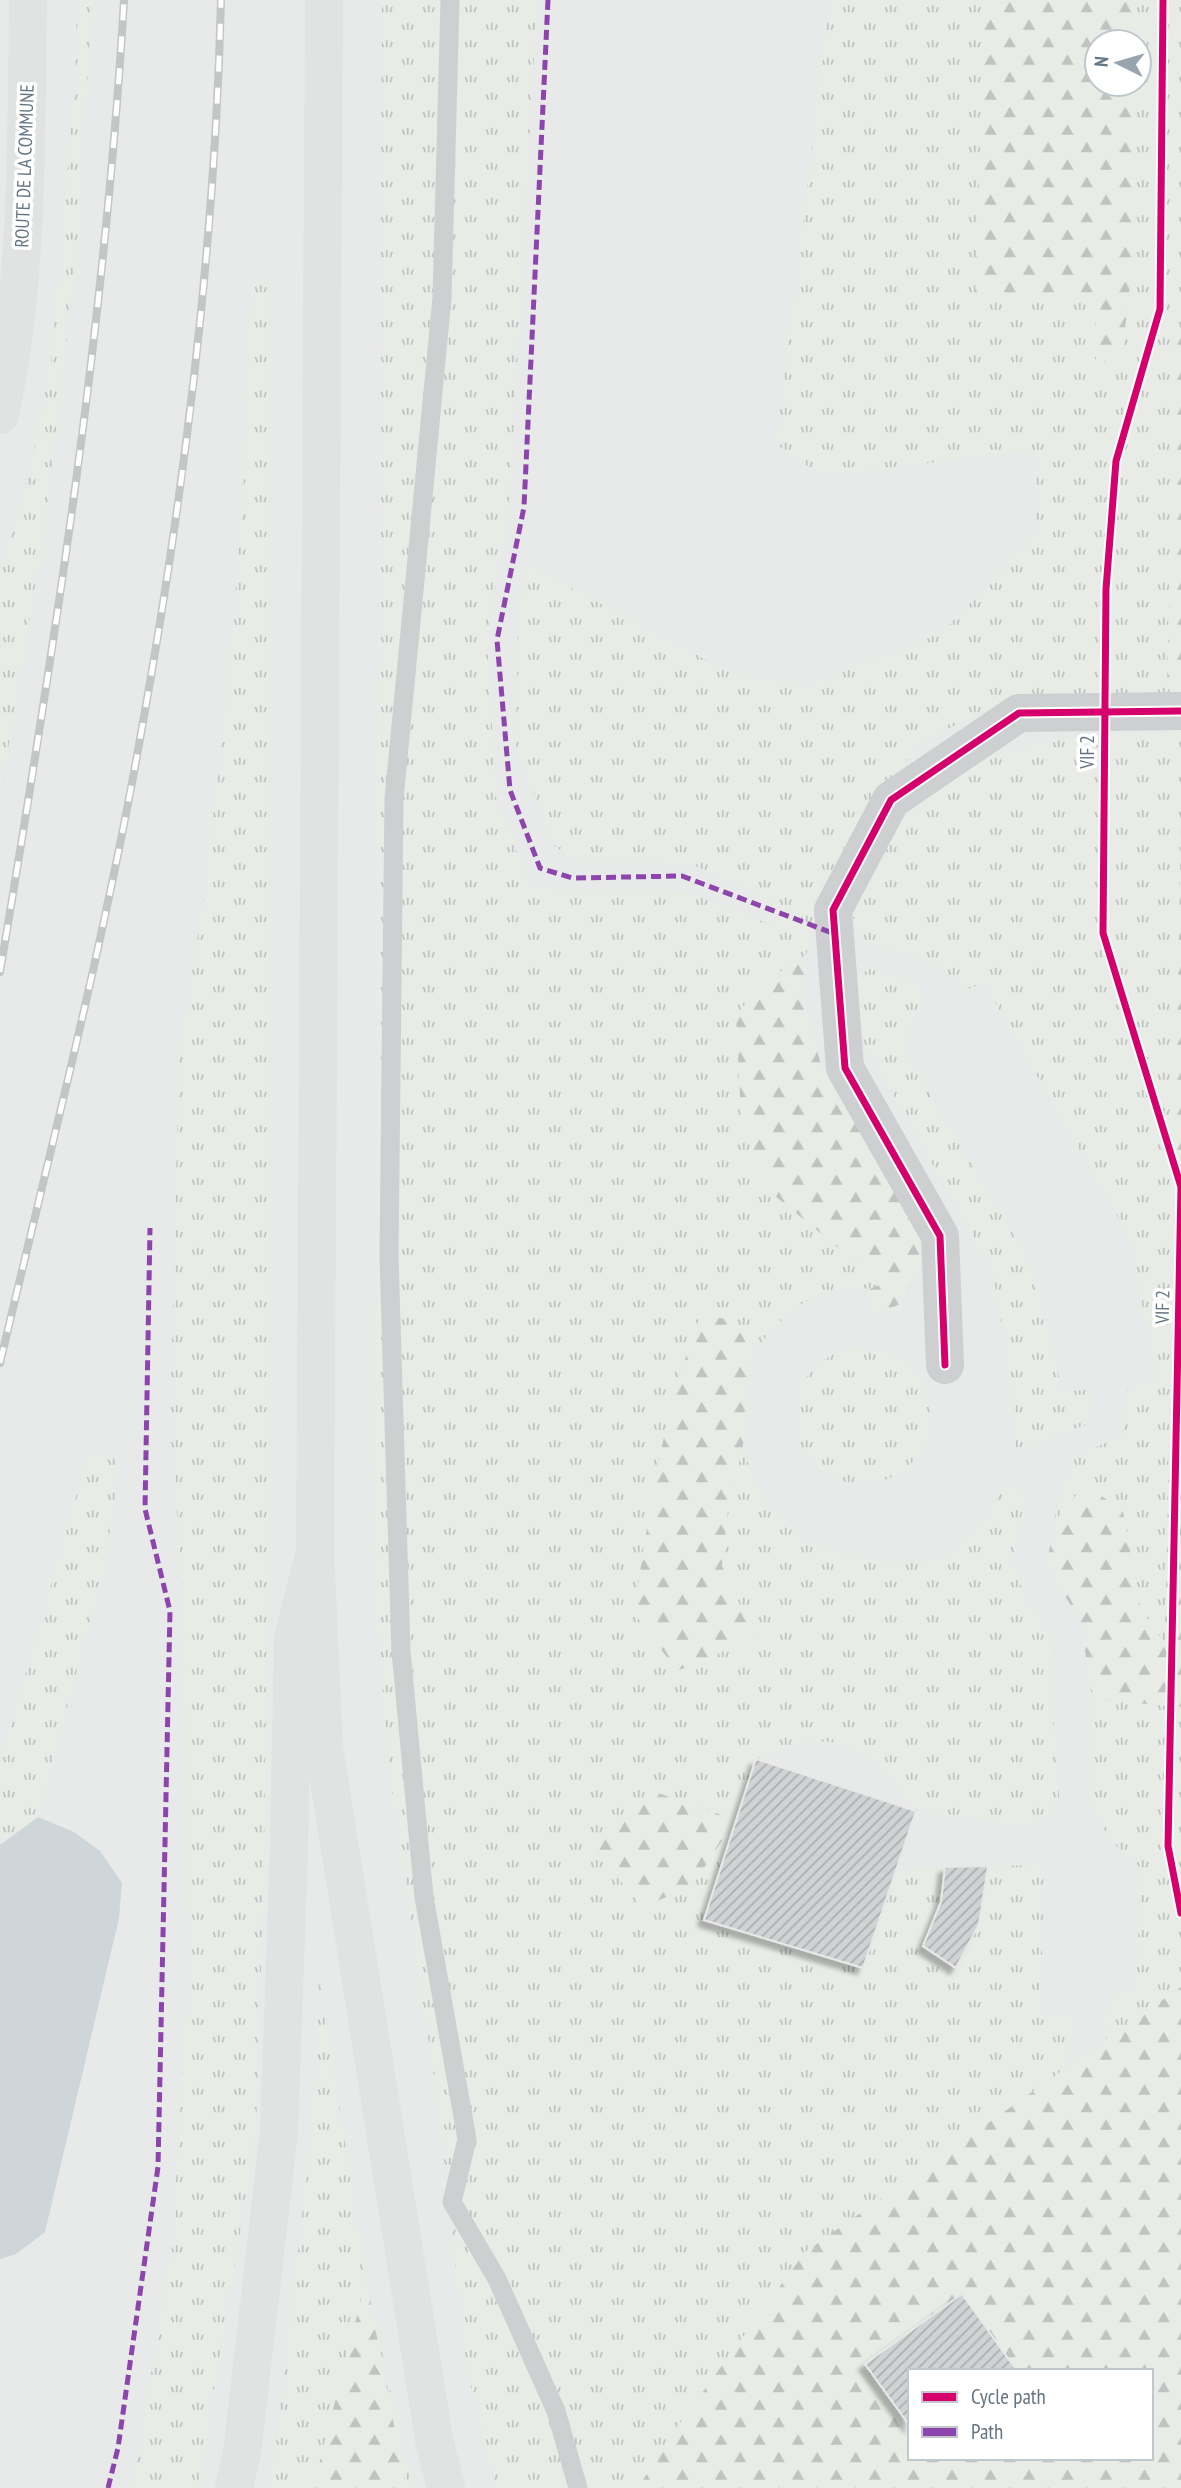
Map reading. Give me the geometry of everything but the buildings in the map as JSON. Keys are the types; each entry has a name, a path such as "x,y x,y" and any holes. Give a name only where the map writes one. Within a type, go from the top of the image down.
{"main road":[{"path":"324,0 315,1552 324,1748 433,2439 446,2488"},
{"path":"0,116 27,6"},
{"name":"ROUTE DE LA COMMUNE","path":"0,415 8,376 27,199 27,6"},
{"path":"234,2488 242,2453 279,2132 293,1638 315,1552"}],"street":[{"path":"945,1365 940,1236 845,1068 833,910 891,800 1018,713 1181,711"}],"lane":[{"path":"450,0 442,298 394,799 389,1256 401,1651 424,1897 467,2139 452,2202 497,2279 556,2411 578,2488"}],"shaded area":[{"path":"0,0 1181,0 1181,2488 0,2488"},
{"path":"38,1817 74,1832 100,1851 122,1883 119,1918 45,2232 16,2254 0,2259 0,1845"}],"green space":[{"path":"77,0 92,0 79,235 44,532 0,797 0,656 4,632 0,631 0,577 30,471 51,363 75,84"},
{"path":"382,0 537,0 510,494 487,641 496,797 531,889 684,891 771,925 773,901 689,863 577,862 553,845 516,745 518,619 526,564 729,672 805,687 941,633 1036,536 1035,450 822,476 776,444 830,0 1181,0 1181,328 1176,330 1167,684 1181,682 1181,697 1007,700 923,741 864,811 823,886 806,955 760,985 768,1190 882,1285 830,1292 812,1298 783,1319 752,1353 733,1321 682,1362 649,1511 634,1613 755,1638 722,1566 728,1508 742,1450 766,1501 809,1543 890,1564 946,1560 975,1533 1005,1485 1015,1484 1024,1502 1012,1565 1029,1604 1053,1641 1051,1684 1059,1797 1046,1817 1028,1827 916,1811 881,1770 854,1750 821,1741 790,1745 756,1759 704,1919 863,1968 897,1870 945,1867 941,1902 923,1946 956,1968 979,1924 988,1866 1045,1865 1040,2013 1075,2015 1064,2070 805,2252 638,2488 496,2488 466,2367 437,2097 393,1802 376,1617 373,1418"},
{"path":"985,0 1137,0 1138,28 1083,28 1083,98 1137,98 1132,268 1122,355 1096,365 1095,295 975,299"},
{"path":"251,268 268,283 268,1521 264,1868 256,2134 198,2488 132,2488 172,2248 186,2012 185,1616 170,1425 179,1055 203,903 228,689 245,466"},
{"path":"1181,328 1181,682 1167,684 1176,330"},
{"path":"1181,731 1165,1645 1141,1610 1123,1512 1086,1484 1053,1523 1072,1457 1122,1436 1128,1386 1158,1383 1128,1235 984,983 963,991 942,967 865,941 852,915 890,832 922,800 971,763 1033,744 1092,735"},
{"path":"1181,826 1181,1707 1092,1699 1081,1622 1047,1567 1053,1523 1086,1484 1123,1512 1141,1610 1165,1644"},
{"path":"806,955 806,1010 821,1065 924,1231 924,1258 900,1304 873,1316 867,1290 882,1284 768,1190 741,1116 736,1015 760,985"},
{"path":"870,969 917,984 923,997 902,1047 1028,1259 1063,1392 1095,1389 1092,1416 1085,1425 1016,1450 1013,1400 993,1272 857,1030 852,1000 858,975"},
{"path":"701,1315 733,1320 752,1353 745,1388 744,1440 728,1508 722,1566 755,1638 677,1671 634,1613 667,1424"},
{"path":"862,1348 888,1353 910,1368 925,1390 930,1416 925,1442 910,1464 888,1479 862,1484 836,1479 814,1464 799,1442 794,1416 799,1390 814,1368 836,1353"},
{"path":"89,1451 114,1458 119,1471 104,1569 38,1817 0,1845 0,1764"},
{"path":"1092,1699 1181,1707 1181,1987 1106,2040 1105,2016 1115,1992 1136,1993 1141,1868 1108,1838 1092,1802"},
{"path":"658,1793 736,1820 693,1884 643,1908 590,1845"},
{"path":"319,1974 366,2280 412,2488 406,2488 366,2282 313,2488 271,2488 311,2138"},
{"path":"1181,1987 1181,2488 638,2488 672,2434 805,2252"},
{"path":"366,2280 406,2488 313,2488"}],"railway":[{"path":"0,972 58,609 91,366 124,0"},
{"path":"0,1363 109,895 156,648 195,371 212,186 221,0"}],"marked path":[{"path":"548,0 524,507 497,640 510,790 540,868 572,878 682,876 835,934"},
{"path":"108,2488 118,2448 158,2167 170,1611 145,1509 150,1228"}],"cycle path":[{"name":"VIF 2","path":"1163,0 1160,309 1116,461 1106,589 1103,933 1181,1187 1168,1846 1181,1913"},
{"path":"945,1365 940,1236 845,1068 833,910 891,800 1019,713 1181,711"}]}
